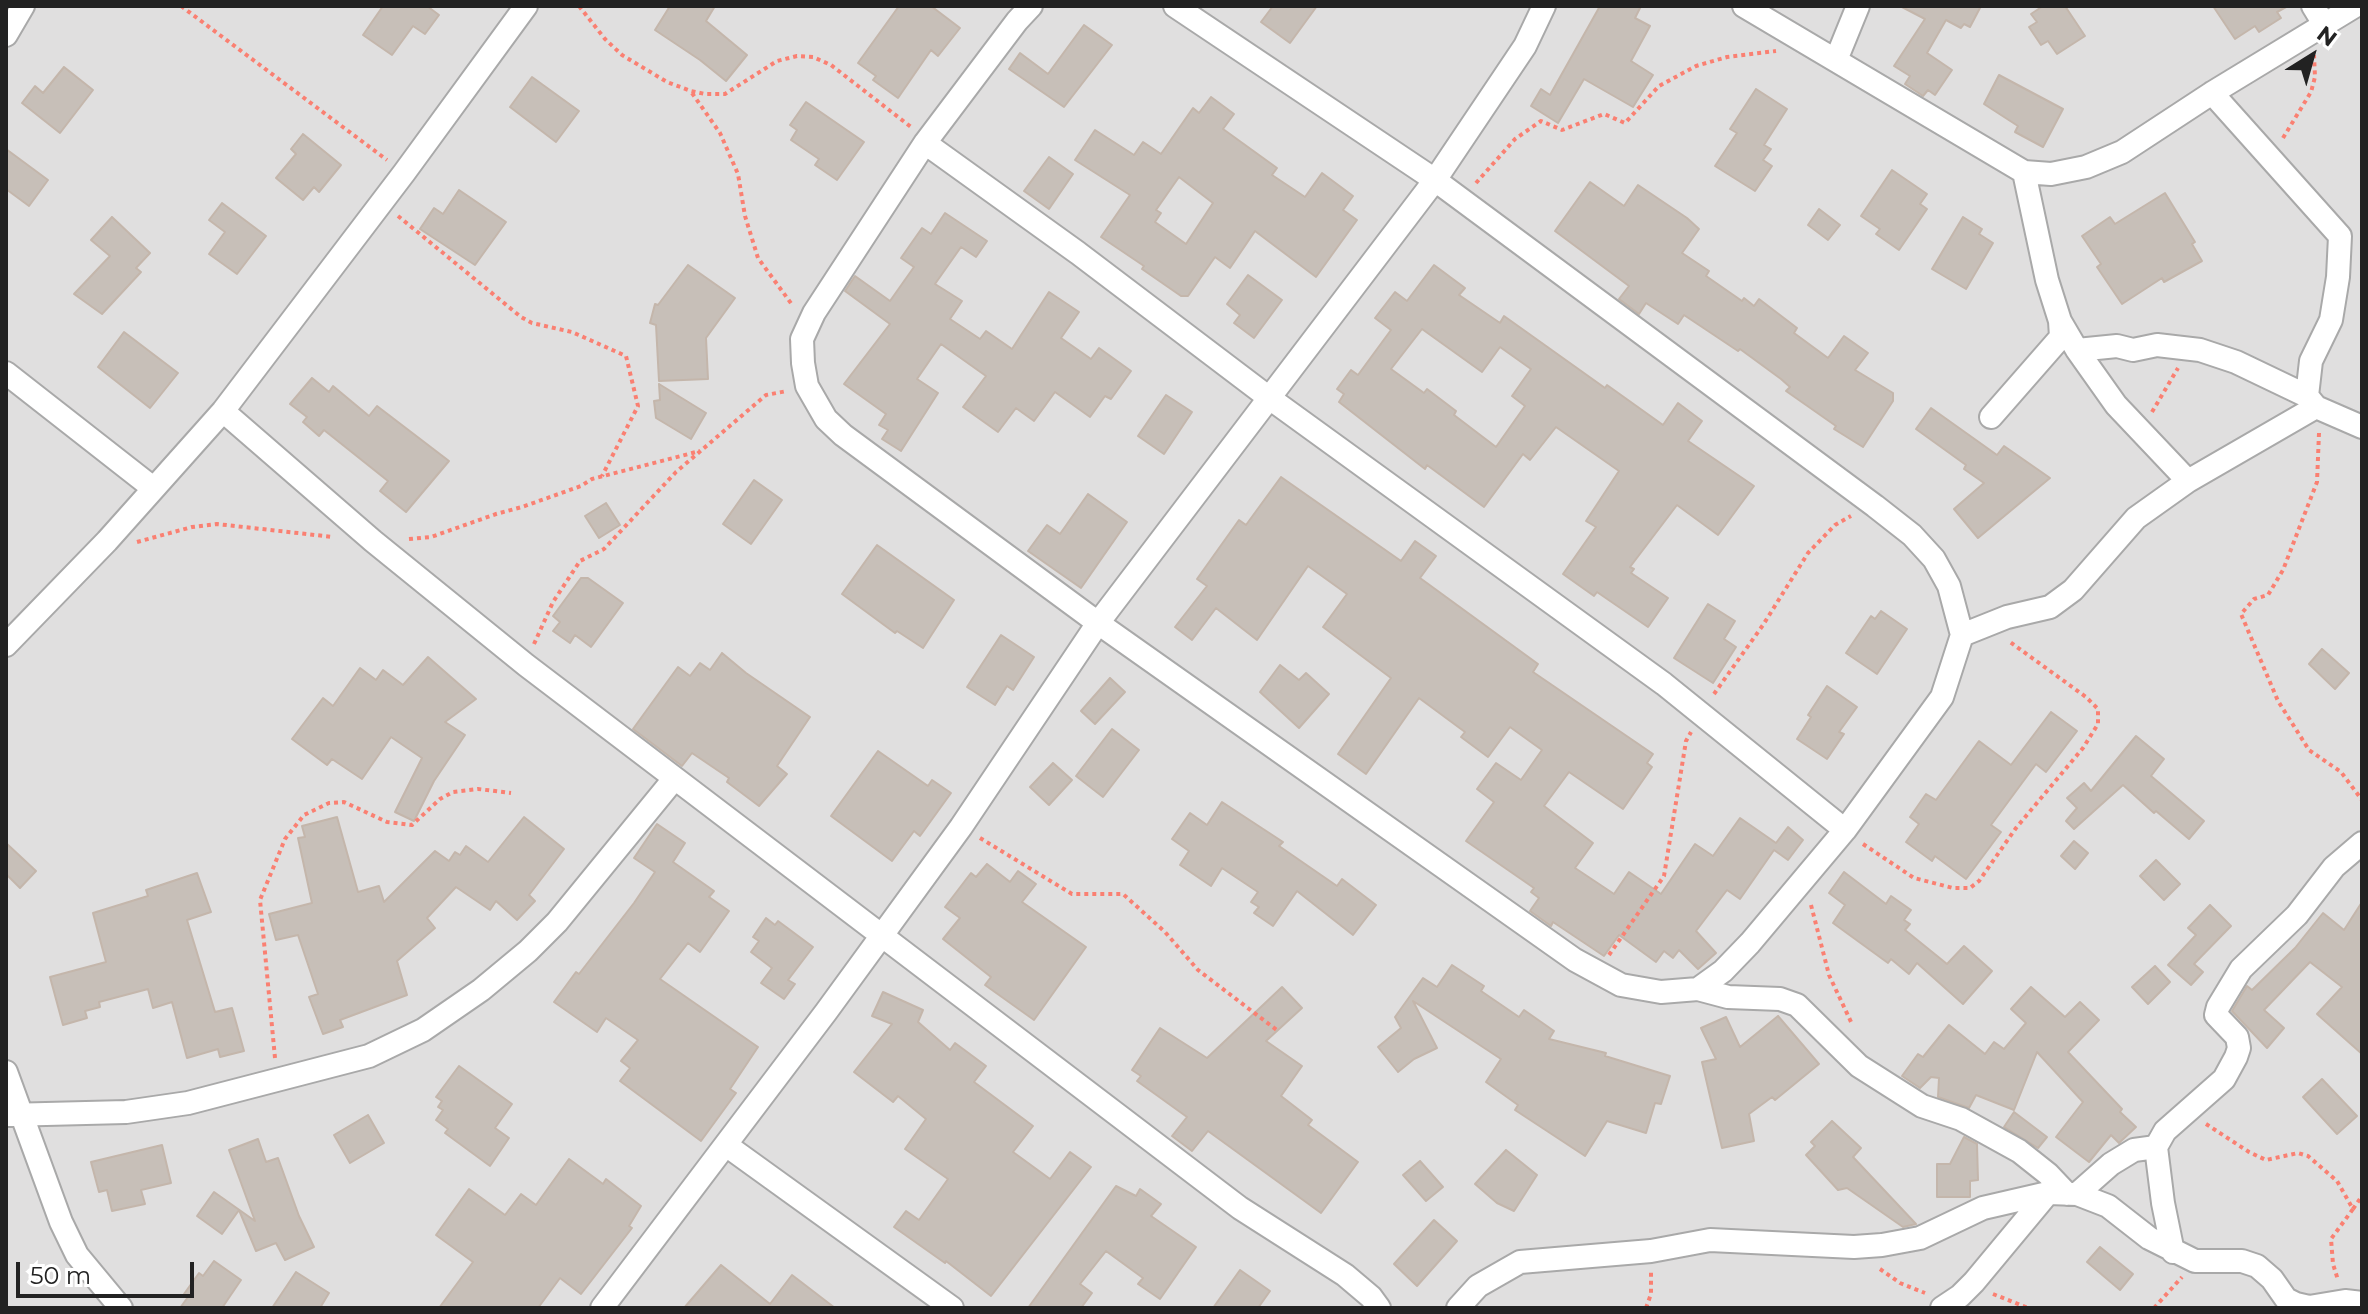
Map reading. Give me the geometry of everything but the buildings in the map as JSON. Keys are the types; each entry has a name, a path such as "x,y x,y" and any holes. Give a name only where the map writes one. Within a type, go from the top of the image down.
{"street":[{"path":"6,35 23,6"},
{"path":"6,645 107,541 223,411 526,6"},
{"path":"1031,6 926,141 802,339 807,386 826,419 843,435 1098,623 1596,973 1621,985 1661,992 1698,989 1728,997 1780,999 1797,1005 1859,1066 1922,1106 1961,1119 2019,1151 2048,1174 2064,1194"},
{"path":"1175,6 1435,180 1875,506 1912,535 1934,559 1949,586 1962,635 1942,697 1845,830 1741,952 1723,971 1698,989"},
{"path":"602,1308 961,827 1098,623 1435,180 1525,46 1544,6"},
{"path":"1744,6 2024,172 2051,174 2086,167 2122,152 2316,21 2355,6"},
{"path":"1836,60 1858,6"},
{"path":"2212,93 2299,192 2338,231 2341,242 2331,320 2311,361 2312,402"},
{"path":"926,141 1268,397 1701,712 1845,830"},
{"path":"2024,172 2047,280 2060,321 2116,405 2188,481"},
{"path":"1991,417 2061,337 2060,321"},
{"path":"2077,350 2117,346 2133,350 2157,345 2188,348 2236,362 2362,427"},
{"path":"6,373 153,488"},
{"path":"1962,635 2007,617 2050,607 2073,590 2136,518 2312,402"},
{"path":"223,411 373,541 526,665 1240,1208 1345,1275 1379,1308"},
{"path":"13,1114 126,1112 188,1103 369,1056 423,1030 481,990 557,922 674,779"},
{"path":"2173,1252 2156,1147 2165,1131 2224,1079 2236,1057 2239,1048 2237,1037 2216,1015 2224,995 2241,969 2297,915 2334,867 2362,843"},
{"path":"6,1072 13,1114 77,1255 121,1308"},
{"path":"726,1145 952,1308"},
{"path":"1953,1300 2064,1194 2134,1150 2156,1147"},
{"path":"1458,1308 1478,1286 1520,1262 1651,1251 1710,1240 1854,1247 1920,1238 1983,1208 2064,1194 2108,1206 2149,1238 2195,1261 2242,1261 2257,1266 2272,1279 2282,1303 2309,1307 2354,1302"}],"path":[{"path":"181,6 404,173"},
{"path":"579,6 622,55 667,82 691,91 725,94 777,61 797,56 813,57 831,65 926,141"},
{"path":"2270,157 2311,92 2315,77 2316,21"},
{"path":"1461,200 1500,154 1529,127 1541,121 1562,130 1604,114 1625,123 1659,86 1696,66 1727,57 1813,46"},
{"path":"691,91 720,133 738,174 745,216 758,258 808,327"},
{"path":"380,202 521,317 532,323 572,332 626,356 638,406 602,476"},
{"path":"2140,431 2188,348"},
{"path":"526,665 553,602 580,561 604,549 676,472 766,395 807,386"},
{"path":"2312,402 2320,444 2317,482 2275,586 2268,595 2254,599 2241,614 2278,701 2309,750 2341,772 2362,800"},
{"path":"107,541 147,541 192,527 228,523 373,541 431,537 602,476 700,451"},
{"path":"1596,973 1664,876 1686,741 1701,712 1763,625 1808,553 1835,525 1875,506"},
{"path":"1845,830 1909,876 1941,886 1970,888 1979,881 2039,800 2083,748 2098,724 2098,709 2026,653 1983,626"},
{"path":"277,1081 273,1008 260,900 285,839 304,815 329,803 344,802 387,822 412,825 440,799 453,792 478,789 511,793"},
{"path":"961,827 1072,894 1123,894 1165,932 1198,970 1278,1031"},
{"path":"1803,880 1829,975 1847,1018 1856,1028"},
{"path":"2176,1121 2202,1121 2266,1160 2298,1153 2308,1156 2337,1181 2353,1209"},
{"path":"2354,1302 2333,1264 2331,1239 2362,1196"},
{"path":"1854,1247 1900,1283 1953,1300 2010,1299 2028,1308"},
{"path":"1646,1308 1651,1294 1651,1251"},
{"path":"2154,1308 2195,1261"}],"shaded area":[{"path":"6,6 2362,6 2362,1308 6,1308"}]}
